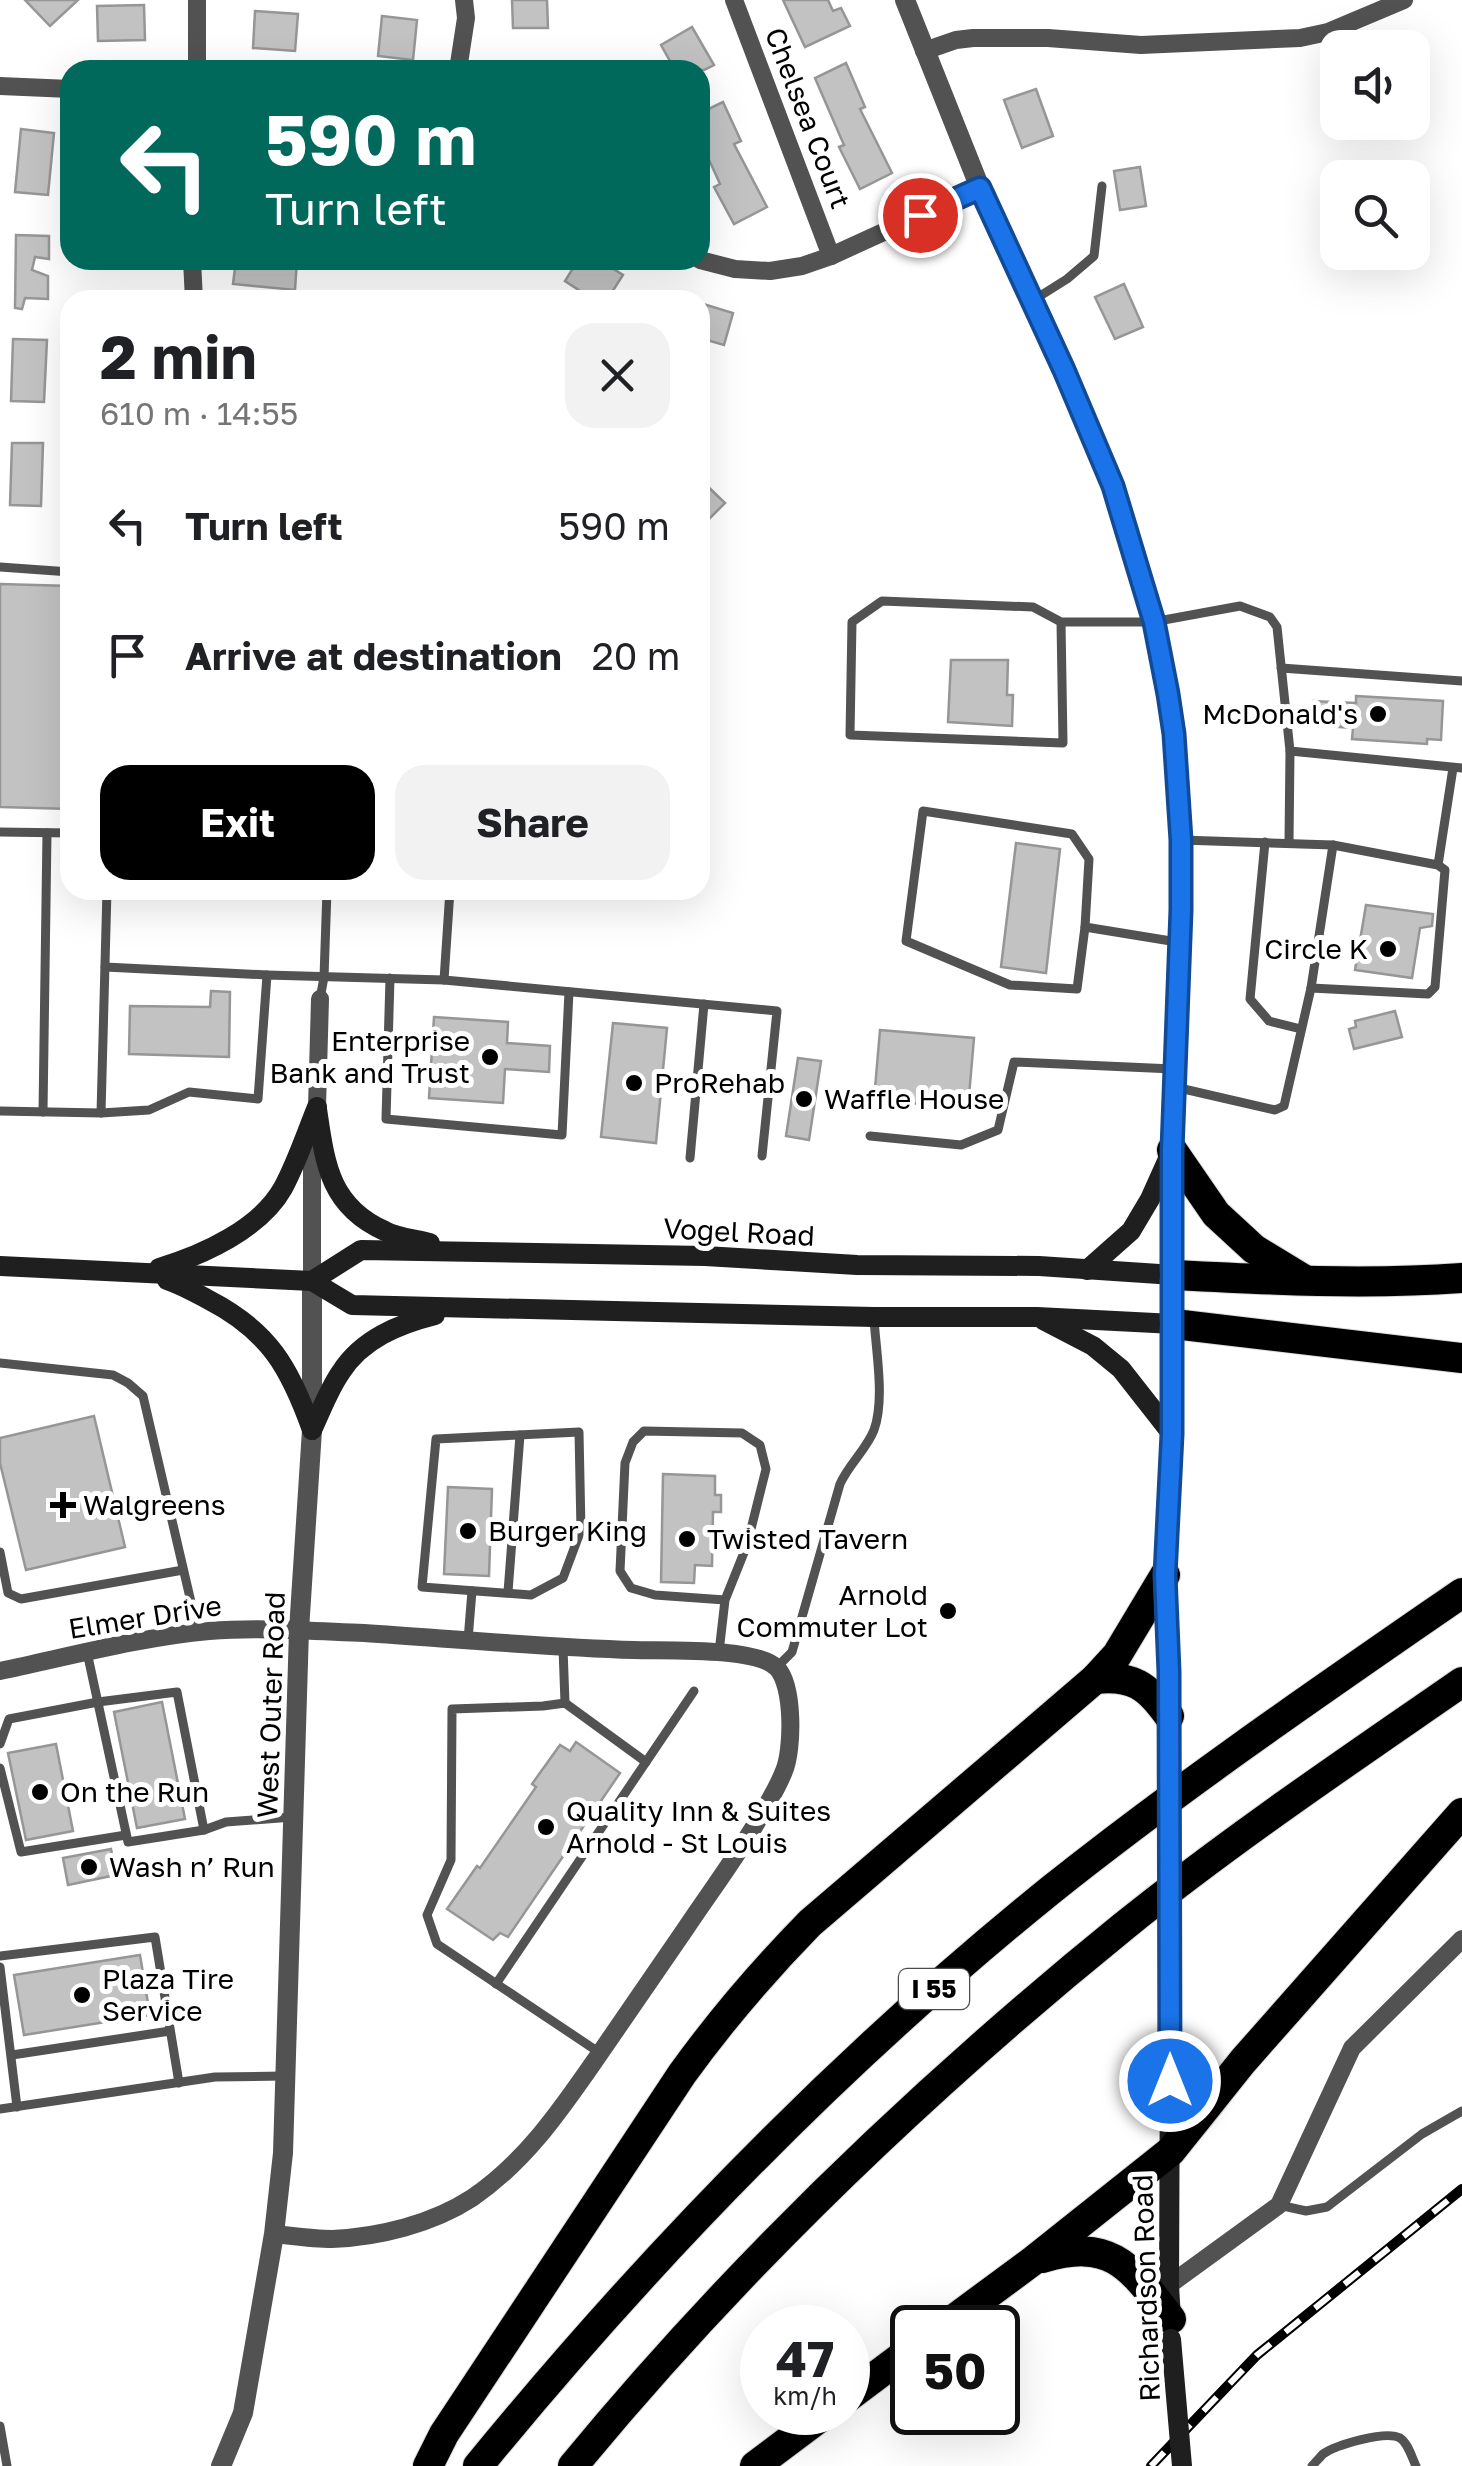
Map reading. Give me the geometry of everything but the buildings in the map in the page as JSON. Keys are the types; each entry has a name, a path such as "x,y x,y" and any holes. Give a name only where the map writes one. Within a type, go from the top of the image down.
{"highway":[{"path":"1172,1150 1216,1214 1254,1249 1308,1282"},
{"path":"1174,1275 1308,1282 1462,1278"},
{"path":"1174,1324 1462,1358"},
{"path":"428,2466 444,2434 672,2088 734,2006 810,1923 1095,1680 1117,1655 1165,1575"},
{"name":"I 55","path":"478,2466 541,2389 702,2211 840,2074 959,1967 1127,1830 1462,1592"},
{"path":"1095,1680 1119,1676 1157,1681 1157,1700 1169,1716"},
{"name":"I 55","path":"573,2466 772,2244 944,2078 1110,1937 1205,1864 1462,1682"},
{"path":"973,2305 1171,2152 1266,2035 1462,1813"},
{"path":"1034,2260 1069,2250 1112,2258 1135,2273 1171,2329"},
{"path":"755,2466 796,2435"}],"main road":[{"path":"317,1107 327,1167 347,1206 387,1233 471,1252"},
{"path":"143,1273 207,1249 264,1213 282,1191 317,1107"},
{"path":"1087,1270 1131,1231 1172,1150"},
{"name":"Vogel Road","path":"312,1281 361,1250 705,1256 857,1265 1039,1266 1174,1275"},
{"path":"0,1266 312,1281 352,1306 1037,1317 1174,1324"},
{"path":"143,1273 175,1282 232,1312 257,1331 290,1376 312,1430"},
{"path":"1157,1681 1172,1434 1174,1275"},
{"path":"312,1430 341,1372 361,1348 402,1323 467,1308"},
{"path":"1037,1317 1092,1346 1121,1370 1172,1434"},
{"name":"Richardson Road","path":"1169,1716 1169,2285 1182,2466"}],"street":[{"path":"197,0 197,60"},
{"path":"460,60 466,18 464,0"},
{"name":"Chelsea Court","path":"734,0 831,256"},
{"path":"905,0 980,188 1105,464 1154,622 1171,714 1181,840 1172,1150 1174,1275"},
{"path":"924,51 973,38 1048,38 1140,45 1300,38 1328,32 1404,0"},
{"path":"0,86 60,89"},
{"path":"710,263 735,269 802,266 980,188"},
{"name":"West Outer Road","path":"221,2466 243,2413 274,2234 283,2153 300,1630 312,1430 312,1140 317,1107 320,999"},
{"name":"Elmer Drive","path":"0,1671 198,1632 300,1630 564,1648 719,1652 760,1657 777,1667"},
{"path":"274,2234 330,2239 375,2234 438,2215 496,2181 546,2130 737,1854 778,1785 790,1751 790,1732 786,1682 777,1667"},
{"path":"1169,2285 1279,2204 1352,2048 1462,1939"}],"lane":[{"path":"1032,301 1094,256 1102,186"},
{"path":"0,567 60,571"},
{"path":"1062,622 1063,742 850,735 852,622 882,602 1033,607 1062,622 1154,622 1240,606 1270,617 1277,627 1290,751 1289,843"},
{"path":"1282,668 1462,681"},
{"path":"1290,751 1457,768 1438,865"},
{"path":"923,810 1072,834 1089,859 1085,927 1078,989 1010,986 906,942 923,810"},
{"path":"0,832 60,833"},
{"path":"44,1112 47,833"},
{"path":"1181,840 1333,845 1438,865 1445,870 1435,988 1428,994 1311,988"},
{"path":"1265,842 1250,999 1269,1021 1302,1029"},
{"path":"870,1136 961,1145 998,1130 1014,1062 1176,1078 1275,1110 1284,1106 1311,988 1333,845"},
{"path":"101,1113 106,900"},
{"path":"320,999 327,900"},
{"path":"444,980 449,900"},
{"path":"1085,927 1180,942"},
{"path":"105,967 444,980 777,1011 762,1156"},
{"path":"0,1111 149,1110 189,1092 258,1099 267,976"},
{"path":"390,978 386,1118 562,1135 570,992"},
{"path":"690,1158 704,1004"},
{"path":"777,1667 792,1652 840,1484 874,1430 879,1400 874,1316"},
{"path":"0,1363 113,1374 143,1396 198,1632"},
{"path":"719,1652 726,1600 748,1545 766,1469 760,1446 742,1434 644,1430 624,1464 620,1570 632,1588 643,1592 726,1600"},
{"path":"579,1432 581,1530 563,1578 531,1596 422,1587 436,1439 520,1435 579,1432"},
{"path":"508,1592 520,1435"},
{"path":"0,1552 8,1593 21,1599 183,1570"},
{"path":"468,1640 472,1591"},
{"path":"564,1648 565,1703"},
{"path":"87,1652 128,1842 204,1830 226,1822 294,1817"},
{"path":"496,1984 694,1691"},
{"path":"0,1744 9,1718 178,1692 204,1830"},
{"path":"600,2053 436,1944 427,1915 451,1860 452,1709 565,1703 646,1762"},
{"path":"0,1768 21,1852 126,1836"},
{"path":"0,1956 155,1937 179,2083"},
{"path":"0,1967 18,2106"},
{"path":"12,2056 170,2030"},
{"path":"0,2109 220,2077 287,2076"},
{"path":"1279,2204 1306,2210 1327,2206 1422,2134 1462,2111"},
{"path":"0,2426 7,2466"},
{"path":"1312,2466 1341,2446 1389,2436 1404,2441 1416,2466"}],"railway":[{"path":"1151,2466 1257,2355 1462,2189"}],"place":[{"name":"McDonald's","path":"1378,714"},
{"name":"Circle K","path":"1388,949"},
{"name":"Enterprise Bank and Trust","path":"490,1057"},
{"name":"ProRehab","path":"634,1083"},
{"name":"Waffle House","path":"804,1099"},
{"name":"Walgreens","path":"63,1505"},
{"name":"Burger King","path":"468,1531"},
{"name":"Twisted Tavern","path":"687,1539"},
{"name":"Arnold Commuter Lot","path":"948,1611"},
{"name":"On the Run","path":"40,1792"},
{"name":"Quality Inn & Suites Arnold - St Louis","path":"546,1827"},
{"name":"Wash n’ Run","path":"89,1867"},
{"name":"Plaza Tire Service","path":"82,1995"}],"route":[{"path":"920,215 980,188 1105,464 1154,622 1174,734 1181,910 1172,1150 1172,1434 1165,1575 1169,1672 1170,2081"}]}
